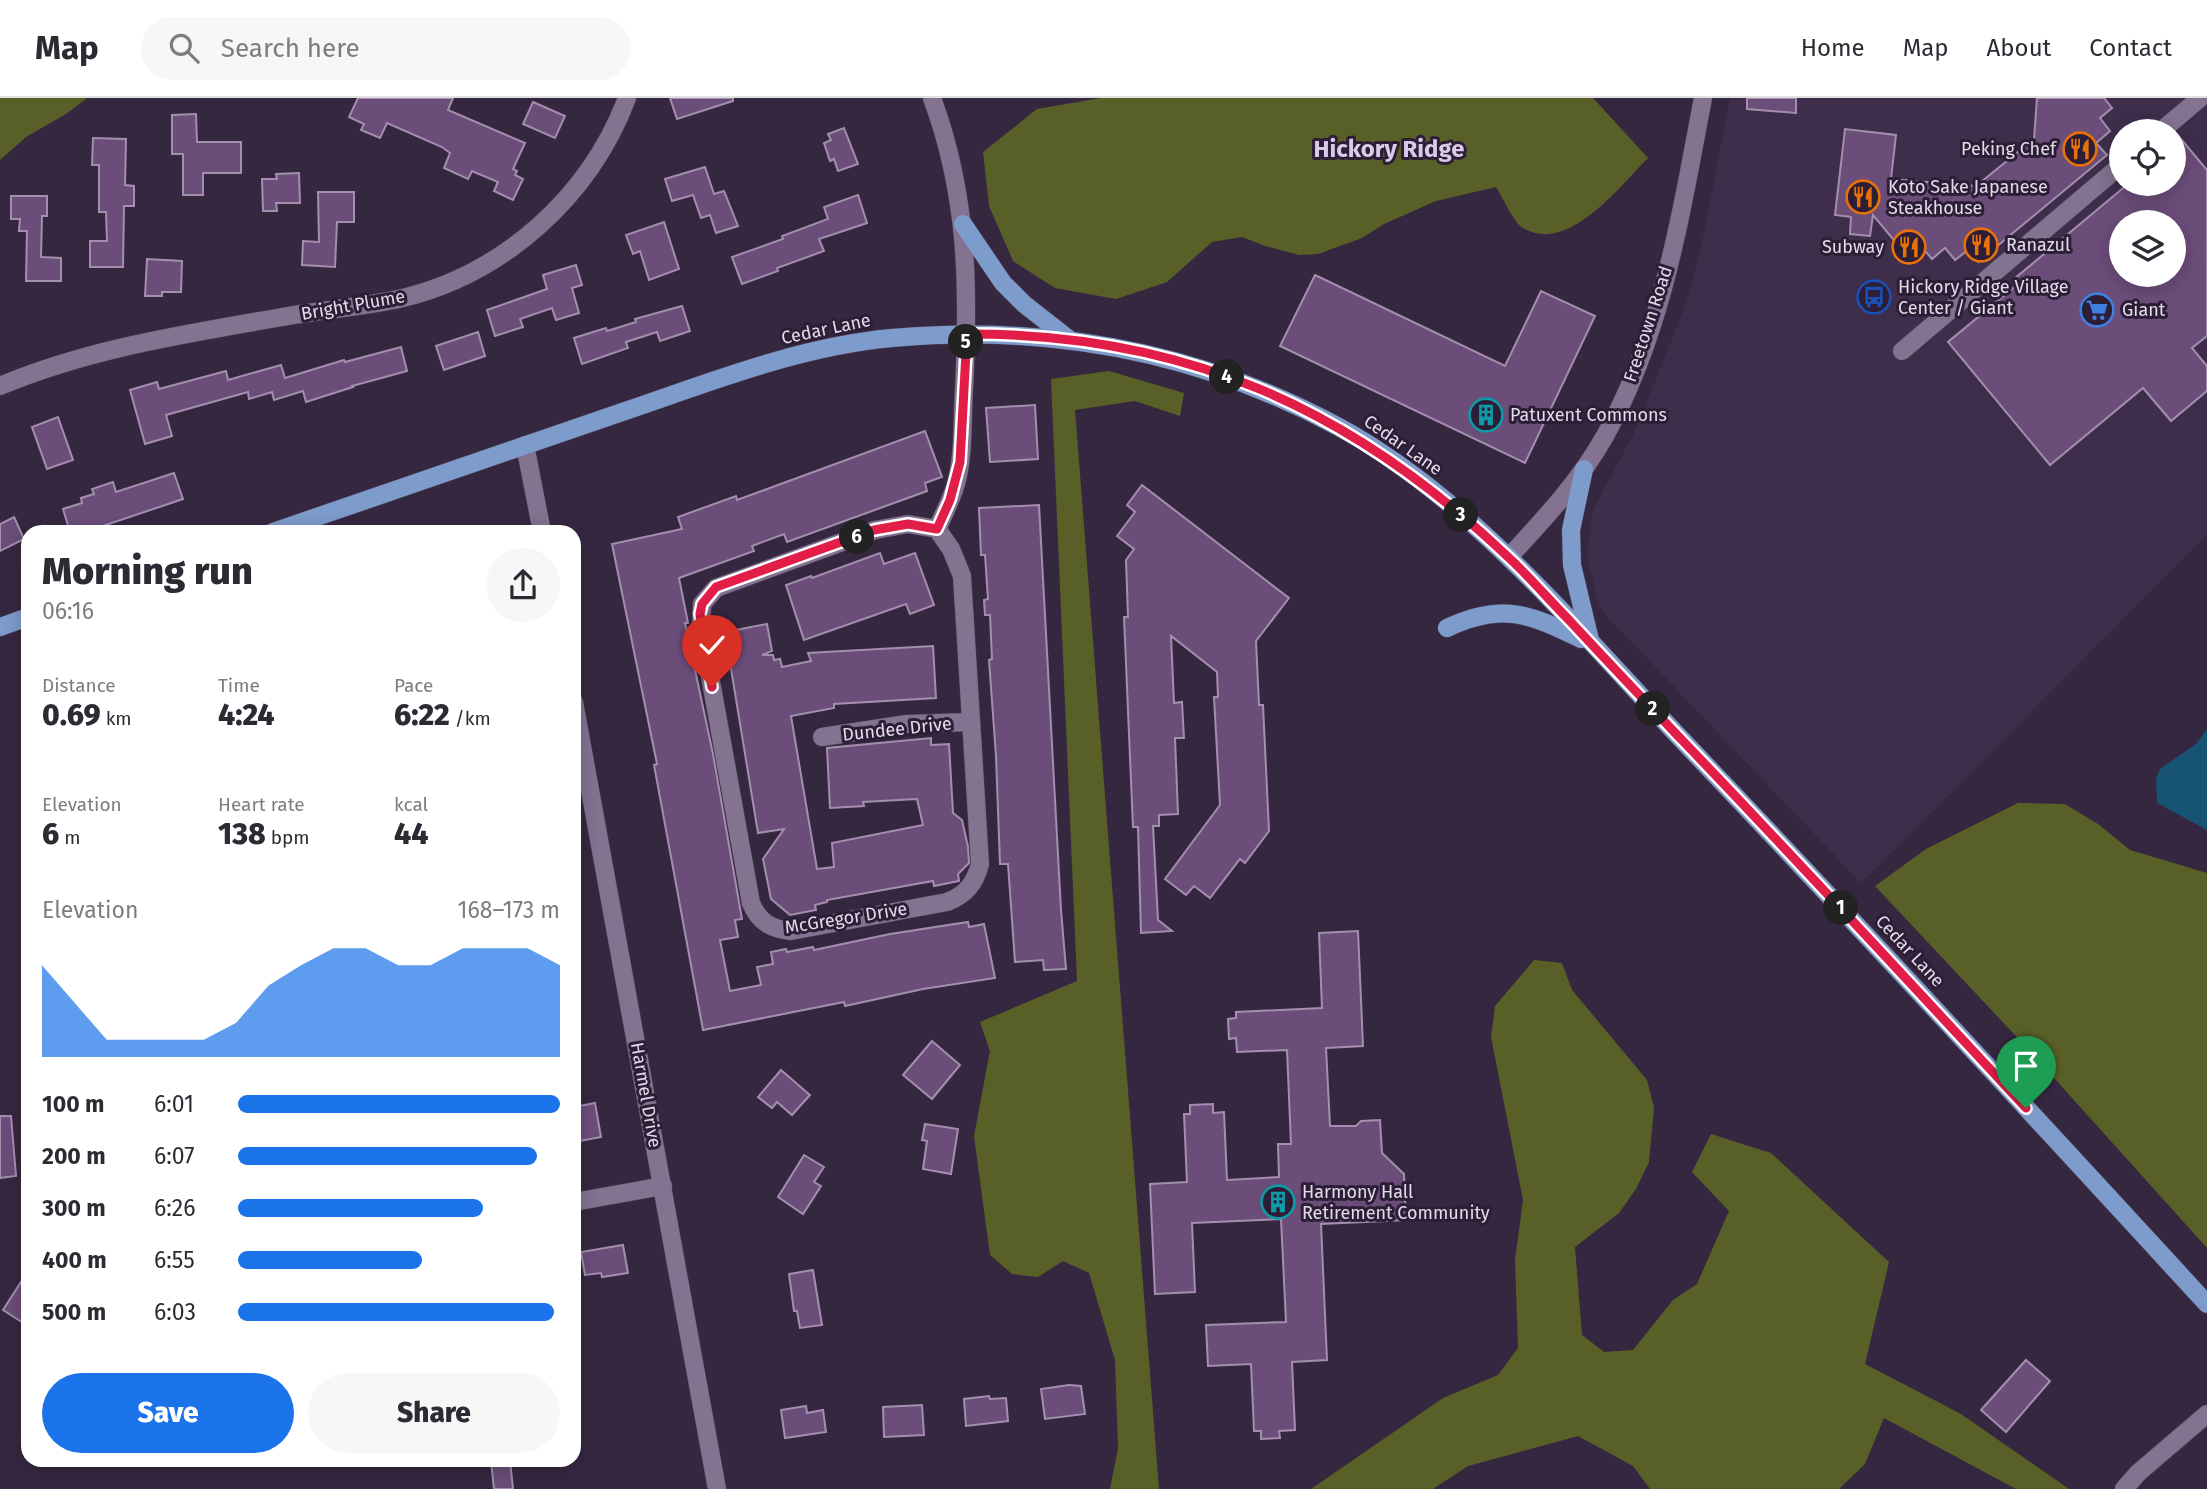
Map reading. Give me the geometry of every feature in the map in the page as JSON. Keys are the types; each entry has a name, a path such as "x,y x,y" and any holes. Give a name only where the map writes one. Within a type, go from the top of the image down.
{"main road":[{"path":"963,224 1003,283 1024,304 1070,340"},
{"name":"Cedar Lane","path":"294,525 703,385 803,354 889,338 1013,334 1108,344 1202,367 1290,402 1342,429 1425,485 1509,557 1837,904 2207,1304"},
{"path":"1584,469 1574,509 1571,556 1576,588 1591,644"},
{"path":"1447,628 1469,618 1488,614 1519,614 1540,619 1591,644"},
{"path":"0,627 21,620"}],"street":[{"name":"Bright Plume","path":"0,386 77,359 141,342 401,298 454,281 483,267 512,247 566,200 590,169 616,126 627,98"},
{"path":"932,98 942,127 963,224 967,334 960,462 950,500 937,529"},
{"name":"Freetown Road","path":"1509,557 1560,502 1584,469 1605,436 1624,395 1665,282 1703,98"},
{"path":"2175,119 2199,99"},
{"path":"1902,351 2109,175"},
{"path":"525,445 541,525"},
{"name":"McGregor Drive","path":"908,524 937,529 951,549 962,576 979,864 977,875 966,891 947,902 791,931 770,927 755,914 748,890 701,625 702,604 716,587 874,530 908,524"},
{"name":"Dundee Drive","path":"822,737 897,725 971,722"},
{"name":"Harmel Drive","path":"581,740 717,1489"},
{"path":"581,1201 663,1186"},
{"path":"2124,1489 2138,1473 2207,1413"}],"shaded area":[{"path":"1730,98 2207,98 2207,535 1861,883 1602,611 1596,595 1587,555 1593,510 1636,429 1686,304 1701,248"}],"green space":[{"path":"0,98 87,98 66,114 26,137 0,160"},
{"path":"1101,98 1593,98 1648,158 1592,214 1558,232 1540,234 1523,228 1496,187 1436,201 1384,224 1362,238 1318,254 1299,255 1242,237 1212,242 1167,282 1116,299 1055,288 1013,261 989,206 983,152 1037,109"},
{"path":"1109,371 1184,393 1180,416 1135,401 1075,410 1159,1489 1110,1489 1118,1448 1115,1360 1089,1273 1063,1261 1038,1277 1012,1274 990,1255 974,1136 990,1051 980,1022 1077,981 1051,379"},
{"path":"2018,803 2065,804 2098,824 2130,850 2207,873 2207,1248 2028,1049 1875,886 1926,849"},
{"path":"1534,960 1562,963 1572,990 1647,1080 1654,1108 1649,1162 1636,1189 1619,1213 1575,1247 1582,1335 1604,1352 1633,1350 1673,1300 1697,1284 1729,1211 1692,1172 1711,1134 1771,1153 1889,1262 1865,1364 1961,1414 2069,1489 2016,1489 1884,1418 1865,1464 1839,1489 1650,1489 1633,1466 1578,1436 1468,1466 1433,1489 1311,1489 1443,1398 1498,1375 1518,1348 1515,1260 1523,1200 1491,1037 1495,1006"}],"water":[{"path":"2207,729 2207,830 2157,803 2156,779 2160,769 2196,744"}],"building":[{"path":"358,98 453,98 448,110 525,143 513,169 517,171 515,175 523,179 513,200 494,191 498,182 472,171 468,179 444,168 450,153 442,147 387,123 380,138 361,130 364,124 349,117"},
{"path":"670,98 733,98 733,101 677,119"},
{"path":"1747,98 1796,98 1796,113 1747,109"},
{"path":"2037,98 2104,98 2112,108 2100,118 2109,132 2096,143 2107,155 1978,262 1968,250 1955,260 1945,248 1932,259 1921,246 1908,257 1873,215 1870,236 1850,234 1851,217 1835,215 1845,129 1896,135 1891,179 1976,186 2034,139"},
{"path":"533,102 565,116 555,138 523,124"},
{"path":"196,114 197,142 241,142 241,173 203,173 203,195 183,195 183,154 172,154 172,115"},
{"path":"844,128 858,164 838,171 834,159 830,161 824,143 831,140 828,134"},
{"path":"93,138 126,139 125,185 134,186 134,206 124,206 123,267 90,267 90,241 107,241 106,212 99,212 99,165 92,165"},
{"name":"Giant","path":"2186,145 2207,170 2207,336 2192,348 2207,366 2207,391 2171,421 2143,388 2050,465 1948,342 2018,284 2014,279 2114,196 2186,196"},
{"path":"705,167 714,194 724,191 738,226 716,233 710,215 701,218 693,195 672,201 665,179"},
{"path":"299,173 300,203 276,203 277,211 263,211 262,179 277,179 276,174"},
{"path":"318,192 354,192 354,222 337,222 335,267 302,265 303,241 319,242"},
{"path":"858,195 867,223 819,239 824,251 742,284 732,257 828,219 824,207"},
{"path":"11,196 47,196 47,216 42,216 41,257 61,258 61,281 26,281 27,231 19,231 20,219 11,219"},
{"path":"664,222 679,269 649,280 640,251 633,254 626,235"},
{"path":"147,259 182,261 181,292 145,296"},
{"path":"576,265 582,285 572,288 579,313 556,320 552,308 520,319 523,327 495,336 487,310 547,289 543,275"},
{"name":"Patuxent Commons","path":"1315,275 1505,366 1541,291 1595,316 1525,463 1280,346"},
{"path":"682,306 690,331 660,341 657,332 626,342 628,348 582,364 574,338 606,328 607,331 636,322 635,319"},
{"path":"478,332 485,356 444,370 436,346"},
{"path":"401,347 407,371 306,402 303,391 274,400 272,392 249,399 248,392 166,415 172,436 145,444 130,390 157,382 159,389 226,371 228,380 281,365 285,378 344,360 345,362"},
{"path":"1035,405 1038,459 990,462 986,408"},
{"path":"58,417 73,460 47,469 32,427"},
{"path":"925,431 942,477 925,483 927,491 787,542 784,534 752,546 754,551 679,578 688,623 685,623 713,754 742,919 735,920 738,937 720,940 730,991 761,985 757,967 773,964 771,952 813,947 814,950 890,934 968,922 969,927 984,924 995,978 923,989 845,1006 844,1002 703,1030 654,765 657,764 612,544 682,529 678,517 736,496 737,500"},
{"path":"174,473 183,499 106,525 68,525 63,509 82,503 81,498 94,494 92,489 113,482 116,492"},
{"path":"1142,485 1289,598 1256,641 1259,705 1263,705 1269,831 1245,863 1240,859 1210,898 1194,886 1186,895 1165,879 1220,805 1214,697 1218,697 1217,672 1171,636 1174,703 1182,702 1184,738 1175,738 1178,814 1159,815 1159,826 1153,826 1158,920 1172,931 1141,933 1138,827 1133,827 1124,617 1128,617 1126,560 1134,549 1117,536 1135,512 1127,505"},
{"path":"1039,505 1066,969 1044,970 1043,960 1015,962 1008,864 1000,864 989,660 992,659 990,615 985,615 984,600 988,599 985,555 981,555 979,508"},
{"path":"14,517 21,532 21,540 0,551 0,524"},
{"path":"880,553 884,564 915,553 934,605 910,614 906,604 804,640 786,585"},
{"path":"767,624 772,651 762,655 773,655 774,660 780,659 782,667 811,661 808,653 933,646 936,698 834,704 834,708 791,716 817,869 834,867 832,843 923,825 917,799 863,802 864,806 830,808 827,748 931,738 931,745 949,744 953,813 962,820 968,847 969,863 958,874 959,881 934,886 933,881 827,900 815,905 816,910 790,915 771,899 763,859 784,829 758,833 725,632"},
{"name":"Harmony Hall Retirement Community","path":"1358,931 1363,1046 1326,1048 1330,1126 1356,1126 1361,1121 1380,1120 1382,1153 1404,1174 1406,1220 1321,1224 1327,1360 1292,1362 1295,1430 1279,1431 1280,1438 1261,1439 1261,1431 1254,1431 1251,1364 1208,1366 1206,1325 1286,1322 1281,1219 1192,1223 1195,1292 1155,1294 1150,1184 1187,1182 1184,1114 1190,1114 1190,1105 1213,1104 1213,1113 1224,1112 1227,1180 1279,1177 1278,1144 1291,1144 1287,1050 1237,1052 1236,1038 1229,1039 1228,1019 1236,1018 1236,1012 1322,1008 1319,933"},
{"path":"932,1041 960,1065 932,1099 903,1075"},
{"path":"781,1070 810,1095 792,1115 777,1102 772,1108 758,1097"},
{"path":"595,1103 601,1137 581,1141 581,1106"},
{"path":"0,1116 11,1116 16,1176 0,1178"},
{"path":"925,1124 958,1129 951,1174 923,1169 927,1141 922,1140"},
{"path":"804,1155 824,1167 814,1182 821,1186 803,1214 778,1197"},
{"path":"623,1245 628,1273 602,1277 601,1273 585,1275 581,1252"},
{"path":"813,1270 822,1325 800,1328 797,1311 794,1311 789,1274"},
{"path":"21,1282 21,1322 3,1310"},
{"path":"2026,1360 2050,1381 2006,1432 1981,1410"},
{"path":"1081,1386 1085,1414 1045,1419 1041,1389"},
{"path":"989,1396 990,1399 1006,1398 1008,1421 966,1426 964,1399"},
{"path":"922,1405 924,1435 884,1437 883,1407"},
{"path":"806,1406 807,1413 823,1410 826,1432 785,1438 781,1410"},
{"path":"492,1467 511,1467 513,1489 494,1489"}],"place":[{"name":"Peking Chef","path":"2080,149"},
{"name":"Koto Sake Japanese Steakhouse","path":"1863,197"},
{"name":"Ranazul","path":"1981,245"},
{"name":"Subway","path":"1909,247"},
{"name":"Hickory Ridge Village Center / Giant","path":"1874,297"},
{"name":"Giant","path":"2097,310"},
{"name":"Patuxent Commons","path":"1486,415"},
{"name":"Harmony Hall Retirement Community","path":"1278,1202"}],"district":[{"name":"Hickory Ridge","path":"1389,149"}],"route":[{"path":"712,687 700,614 702,604 716,587 874,530 908,524 937,529 957,481 960,462 967,334 1013,334 1108,344 1202,367 1290,402 1381,453 1425,485 1509,557 2026,1108"}]}
